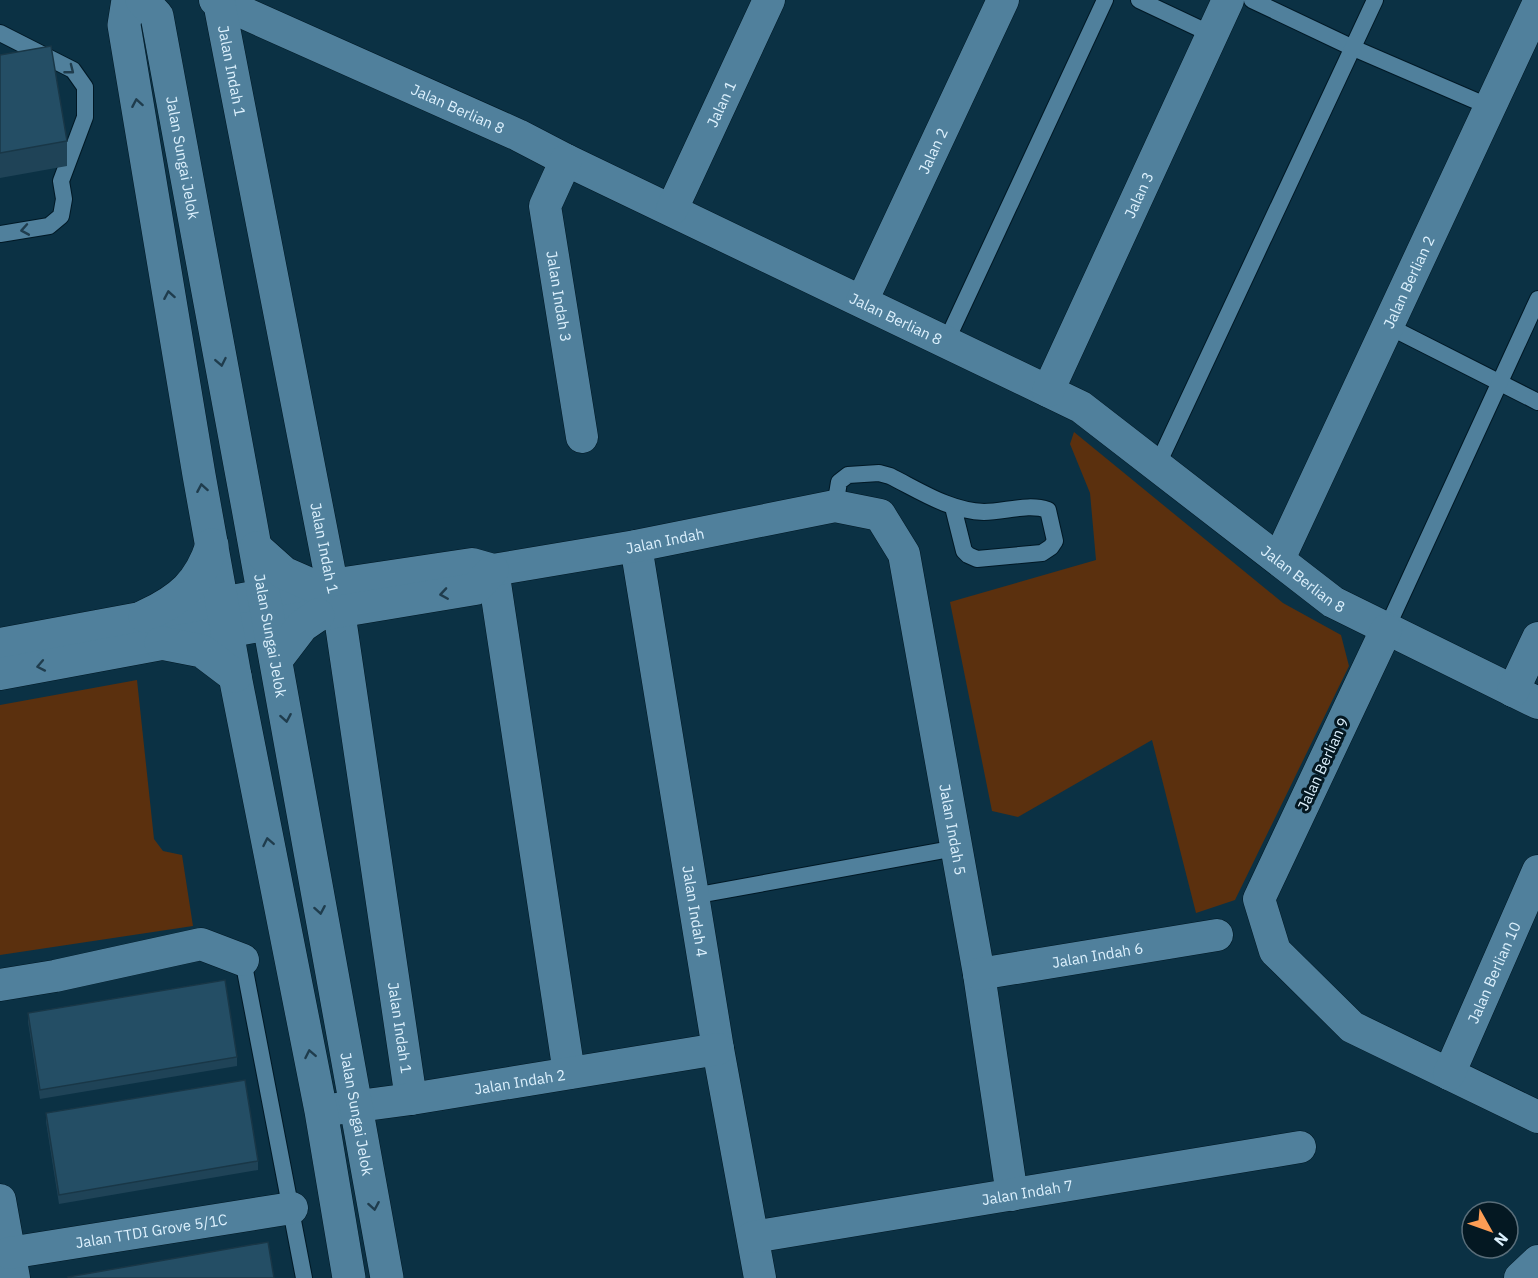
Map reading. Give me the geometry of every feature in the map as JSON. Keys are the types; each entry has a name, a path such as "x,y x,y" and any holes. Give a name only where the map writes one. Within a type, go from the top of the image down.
{"street":[{"path":"128,0 124,24 212,545 321,1112 349,1278"},
{"name":"Jalan Sungai Jelok","path":"142,0 157,16 256,548 387,1278"},
{"name":"Jalan 1","path":"672,209 769,0"},
{"name":"Jalan 2","path":"862,301 1003,0"},
{"name":"Jalan 3","path":"1048,391 1228,0"},
{"name":"Jalan Berlian 8","path":"217,1 518,135 1081,406 1333,602 1526,697"},
{"name":"Jalan Indah 1","path":"217,1 326,599 411,1099"},
{"name":"Jalan Berlian 2","path":"1279,560 1538,4"},
{"name":"Jalan Indah 3","path":"566,160 544,206 582,437"},
{"name":"Jalan Indah","path":"493,570 636,546 835,506"},
{"name":"Jalan Indah 5","path":"835,506 880,515 904,554 979,974 1012,1195"},
{"path":"153,630 167,606 186,591 205,567 212,545"},
{"name":"Jalan Indah 4","path":"636,546 718,1049 760,1278"},
{"path":"256,548 284,573 326,599"},
{"path":"0,674 73,645 267,609 326,599 475,589 493,570"},
{"path":"493,570 569,1073"},
{"path":"276,660 326,599"},
{"path":"153,630 202,651 236,676"},
{"name":"Jalan Berlian 9","path":"1386,630 1259,899 1275,951 1352,1027 1449,1074"},
{"path":"1526,697 1538,638"},
{"path":"0,644 73,645"},
{"name":"Jalan Berlian 10","path":"1449,1074 1538,871"},
{"name":"Jalan Indah 6","path":"979,974 1217,935"},
{"path":"0,985 55,976 201,944 243,960"},
{"name":"Jalan Indah 2","path":"321,1112 718,1049"},
{"path":"1449,1074 1538,1117"},
{"name":"Jalan Indah 7","path":"753,1237 1300,1147"},
{"path":"1,1207 11,1265"},
{"name":"Jalan TTDI Grove 5/1C","path":"11,1265 292,1208"},
{"path":"1520,1278 1538,1261"}],"lane":[{"path":"946,342 1105,0"},
{"path":"1138,0 1211,34"},
{"path":"1252,0 1351,47 1490,107"},
{"path":"1158,464 1374,0"},
{"path":"0,33 73,70 85,87 86,117 61,181 64,199 61,216 49,226 0,234"},
{"path":"1386,630 1538,299"},
{"path":"1388,326 1538,402"},
{"path":"835,506 839,482 848,475 879,473 890,476 953,507 984,512 1040,507 1048,510 1055,542 1051,548 1042,553 977,559 964,551 953,507"},
{"path":"693,896 956,848"},
{"path":"243,960 304,1278"}],"shaded area":[{"path":"1074,432 1283,603 1341,635 1349,666 1235,900 1196,913 1152,740 1018,817 992,811 950,602 1096,560 1090,493 1070,444"},
{"path":"137,680 154,839 163,851 182,855 193,926 0,955 0,705"}],"building":[{"path":"51,46 67,141 0,153 0,55"},
{"path":"225,980 237,1057 40,1090 28,1013"},
{"path":"245,1080 258,1161 59,1195 46,1113"},
{"path":"268,1242 274,1278 68,1277"}]}
